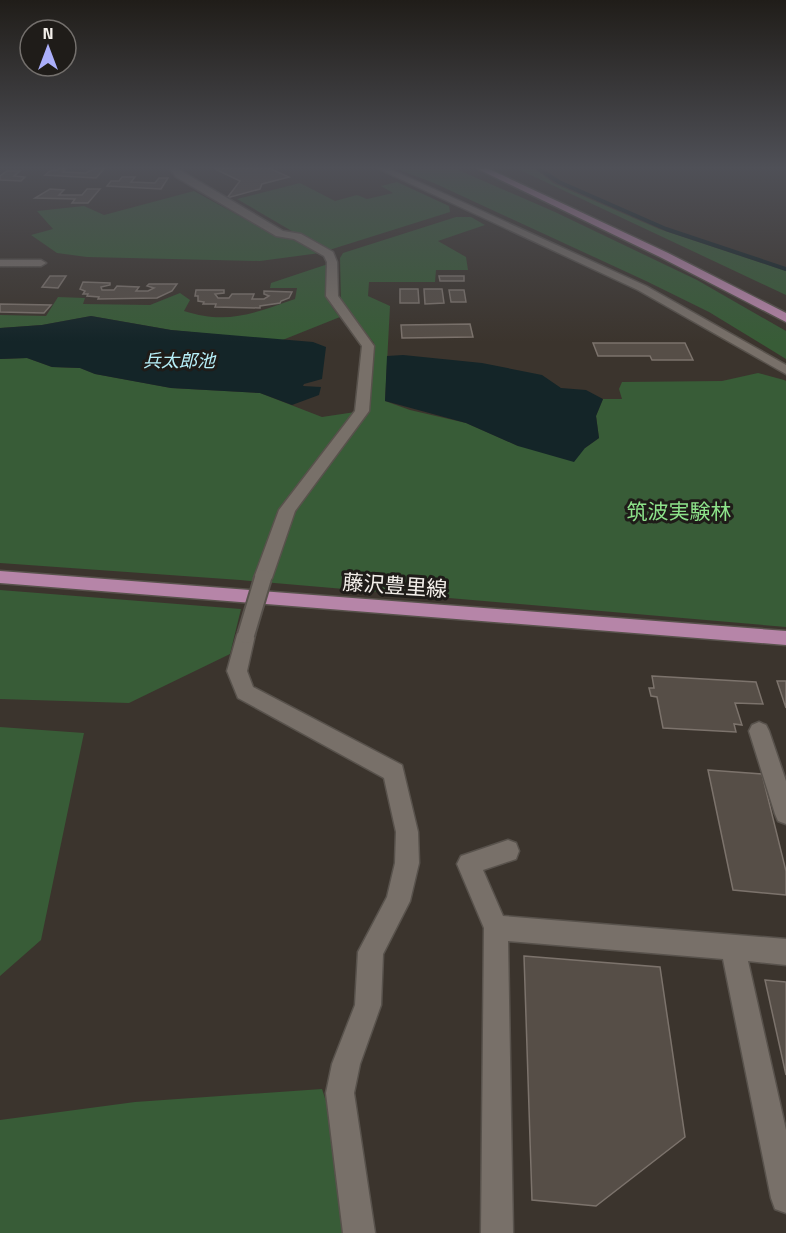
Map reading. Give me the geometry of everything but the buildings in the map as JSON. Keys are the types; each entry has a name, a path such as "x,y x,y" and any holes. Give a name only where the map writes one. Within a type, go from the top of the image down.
{"main road":[{"path":"603,227 786,318"},
{"path":"627,227 697,259"},
{"name":"藤沢豊里線","path":"0,577 786,638"}],"street":[{"path":"267,227 280,234 297,236 328,254 332,262 332,296 368,346 362,411 286,510 263,578 237,671 245,692 394,772 407,832 407,863 398,901 371,952 368,1005 346,1064 340,1093 359,1233"},
{"path":"508,227 642,288 786,370"},
{"path":"0,263 39,266 54,256"},
{"path":"759,731 786,814"},
{"path":"497,1233 496,928 469,864 508,851"},
{"path":"496,928 786,952"},
{"path":"733,948 786,1198"}],"green space":[{"path":"51,227 259,227 278,237 295,239 320,253 260,261 87,257 57,253 31,235 53,229"},
{"path":"284,227 404,227 326,251"},
{"name":"筑波実験林","path":"426,227 480,227 438,241 466,257 468,270 436,270 435,282 369,282 368,296 390,306 385,401 410,410 466,423 518,446 585,448 599,438 596,416 603,399 622,399 619,389 622,382 722,381 758,373 786,381 786,627 240,580 0,563 0,359 27,358 52,367 80,368 95,374 171,388 260,393 322,417 362,411 369,405 374,343 341,302 340,258 343,253"},
{"path":"528,227 585,227 697,280 786,331 786,359 709,312"},
{"path":"640,227 653,227 786,271 786,295"},
{"path":"327,265 328,299 340,317 280,341 171,330 91,316 42,325 0,328 0,315 46,316 58,297 85,298 83,304 150,305 180,293 190,300 184,311 214,317 241,316 295,299 297,288 270,288 271,283"},
{"path":"0,590 241,609 230,654 129,703 0,699"},
{"path":"0,727 84,733 41,940 0,976"},
{"path":"322,1089 344,1155 351,1233 0,1233 0,1120 135,1102"}],"water":[{"name":"兵太郎池","path":"91,316 171,330 313,342 326,347 322,379 303,386 321,387 319,395 292,405 260,393 171,388 95,374 80,368 52,367 27,358 0,359 0,328 42,325"},
{"path":"403,355 482,363 542,375 561,388 586,390 603,399 596,416 599,438 585,448 574,462 518,446 466,423 385,401 387,356"}],"waterway":[{"path":"660,227 786,269"}]}
